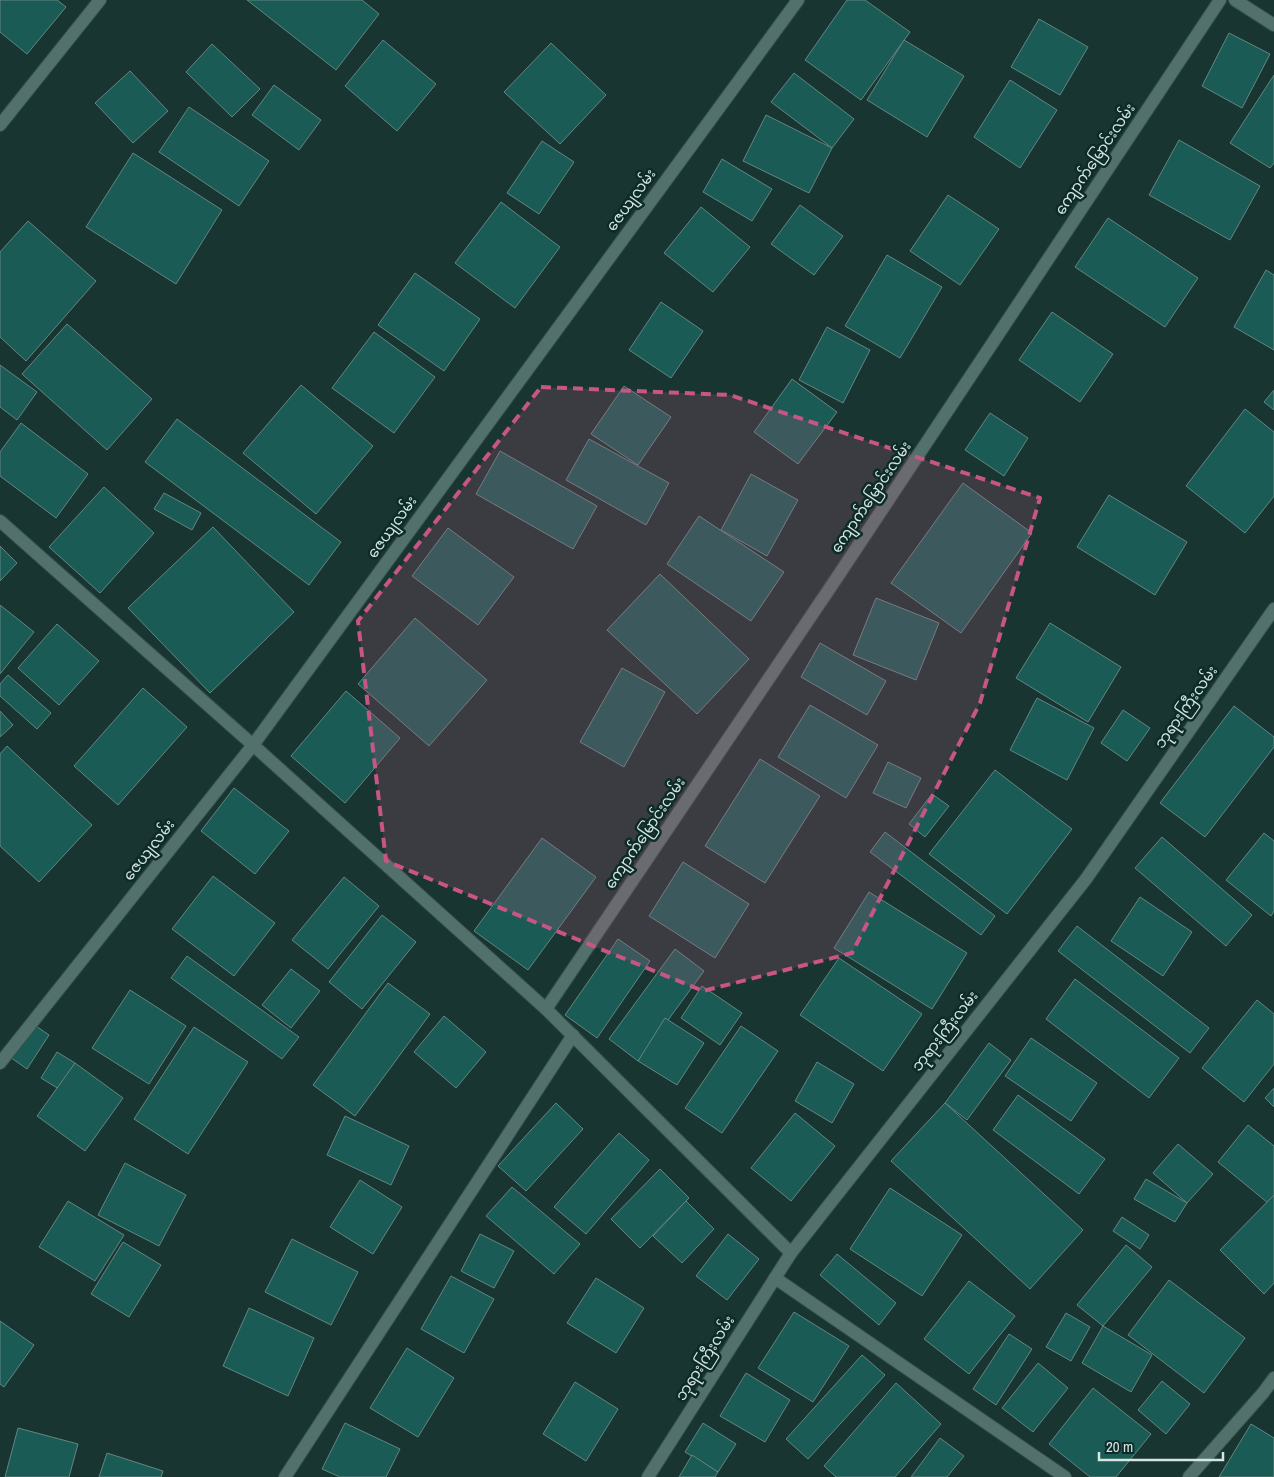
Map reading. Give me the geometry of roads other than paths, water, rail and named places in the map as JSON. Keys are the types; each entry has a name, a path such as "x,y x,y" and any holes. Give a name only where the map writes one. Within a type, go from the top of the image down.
{"street":[{"path":"0,125 100,0"},
{"name":"ဇေယျလမ်း","path":"0,1063 253,745 798,0"},
{"name":"ကျောက်မြောင်းလမ်း","path":"546,1009 836,579 1220,0"},
{"path":"1235,0 1274,24"},
{"path":"0,521 253,745 546,1009 791,1253"},
{"name":"ဘုရားကြီးလမ်း","path":"648,1477 791,1253 1086,880 1274,609"},
{"path":"285,1477 573,1035"},
{"path":"775,1278 1065,1477"},
{"path":"1189,1477 1274,1378"}]}
